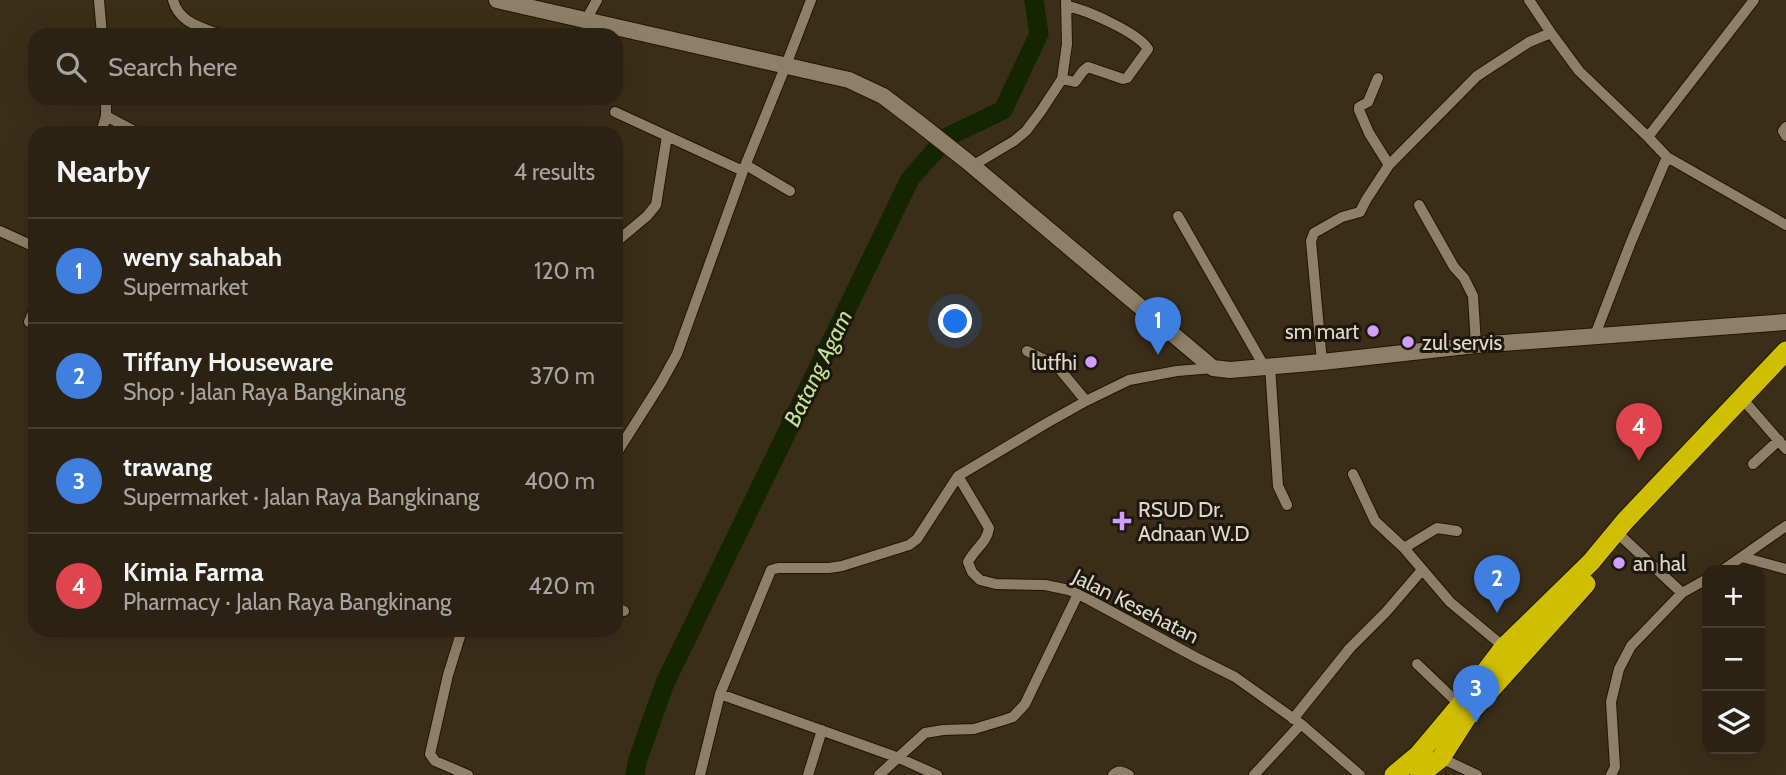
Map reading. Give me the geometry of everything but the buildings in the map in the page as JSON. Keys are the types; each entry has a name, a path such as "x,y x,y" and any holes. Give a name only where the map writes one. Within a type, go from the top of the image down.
{"highway":[{"path":"1394,775 1464,710 1595,566 1625,521 1786,351"},
{"path":"1420,775 1440,758 1464,710 1504,647 1624,539 1746,403 1786,363"}],"street":[{"path":"99,0 101,28"},
{"path":"173,0 175,9 184,19 205,28"},
{"path":"497,0 622,28"},
{"path":"586,20 597,0"},
{"path":"623,443 677,354 744,168 811,0"},
{"path":"1529,0 1585,78 1667,157 1786,225"},
{"path":"1648,137 1752,1"},
{"path":"970,164 1014,141 1026,131 1066,80 1070,5 1121,28 1143,41 1148,49 1127,78 1088,67 1077,81 1066,80"},
{"path":"623,28 849,80 883,96 970,164 1213,368"},
{"path":"1322,362 1311,241 1314,233 1342,217 1360,212 1389,165 1477,76 1529,42 1551,33"},
{"path":"1378,78 1368,102 1359,107 1359,110 1369,133 1389,165"},
{"path":"103,126 106,105"},
{"path":"615,112 790,191"},
{"path":"106,116 125,126"},
{"path":"1786,127 1783,131 1786,136"},
{"path":"623,236 656,205 667,136"},
{"path":"1595,335 1667,157"},
{"path":"1419,205 1473,296 1476,345"},
{"path":"1178,216 1267,366 1278,486 1287,505"},
{"path":"0,231 28,244"},
{"path":"700,775 720,694 772,569 842,566 909,545 917,539 958,476 1086,401 1129,380 1177,371 1213,368 1230,370 1476,345 1786,322"},
{"path":"1027,351 1057,366 1086,401"},
{"path":"1746,403 1783,444 1753,464"},
{"path":"1353,474 1375,520 1404,548 1450,602 1504,647"},
{"name":"Jalan Kesehatan","path":"958,476 989,528 988,537 973,552 968,562 972,572 980,580 996,584 1045,585 1078,594 1235,677 1297,721 1360,775"},
{"path":"1730,565 1786,526"},
{"path":"1404,548 1437,528 1457,530"},
{"path":"1624,539 1682,593"},
{"path":"1742,557 1786,569"},
{"path":"1254,775 1350,648 1386,612 1422,569"},
{"path":"1611,775 1615,767 1611,702 1619,670 1631,646 1682,593 1702,582"},
{"path":"879,775 925,733 974,729 1004,720 1019,711 1025,705 1078,594"},
{"path":"460,637 430,754 435,761 468,775"},
{"path":"1418,664 1464,710"},
{"path":"720,694 899,758 937,775"},
{"path":"808,775 822,730"},
{"path":"1440,758 1478,775"},
{"path":"1113,775 1118,771 1129,775"}],"waterway":[{"name":"Batang Agam","path":"635,775 637,762 665,683 910,179 947,137 1003,110 1039,34 1034,0"}],"place":[{"name":"sm mart","path":"1373,331"},
{"name":"zul servis","path":"1408,342"},
{"name":"weny sahabah","path":"1158,355"},
{"name":"lutfhi","path":"1091,362"},
{"name":"Kimia Farma","path":"1639,461"},
{"name":"RSUD Dr. Adnaan W.D","path":"1122,521"},
{"name":"an hal","path":"1619,563"},
{"name":"Tiffany Houseware","path":"1497,613"},
{"name":"trawang","path":"1476,723"}]}
